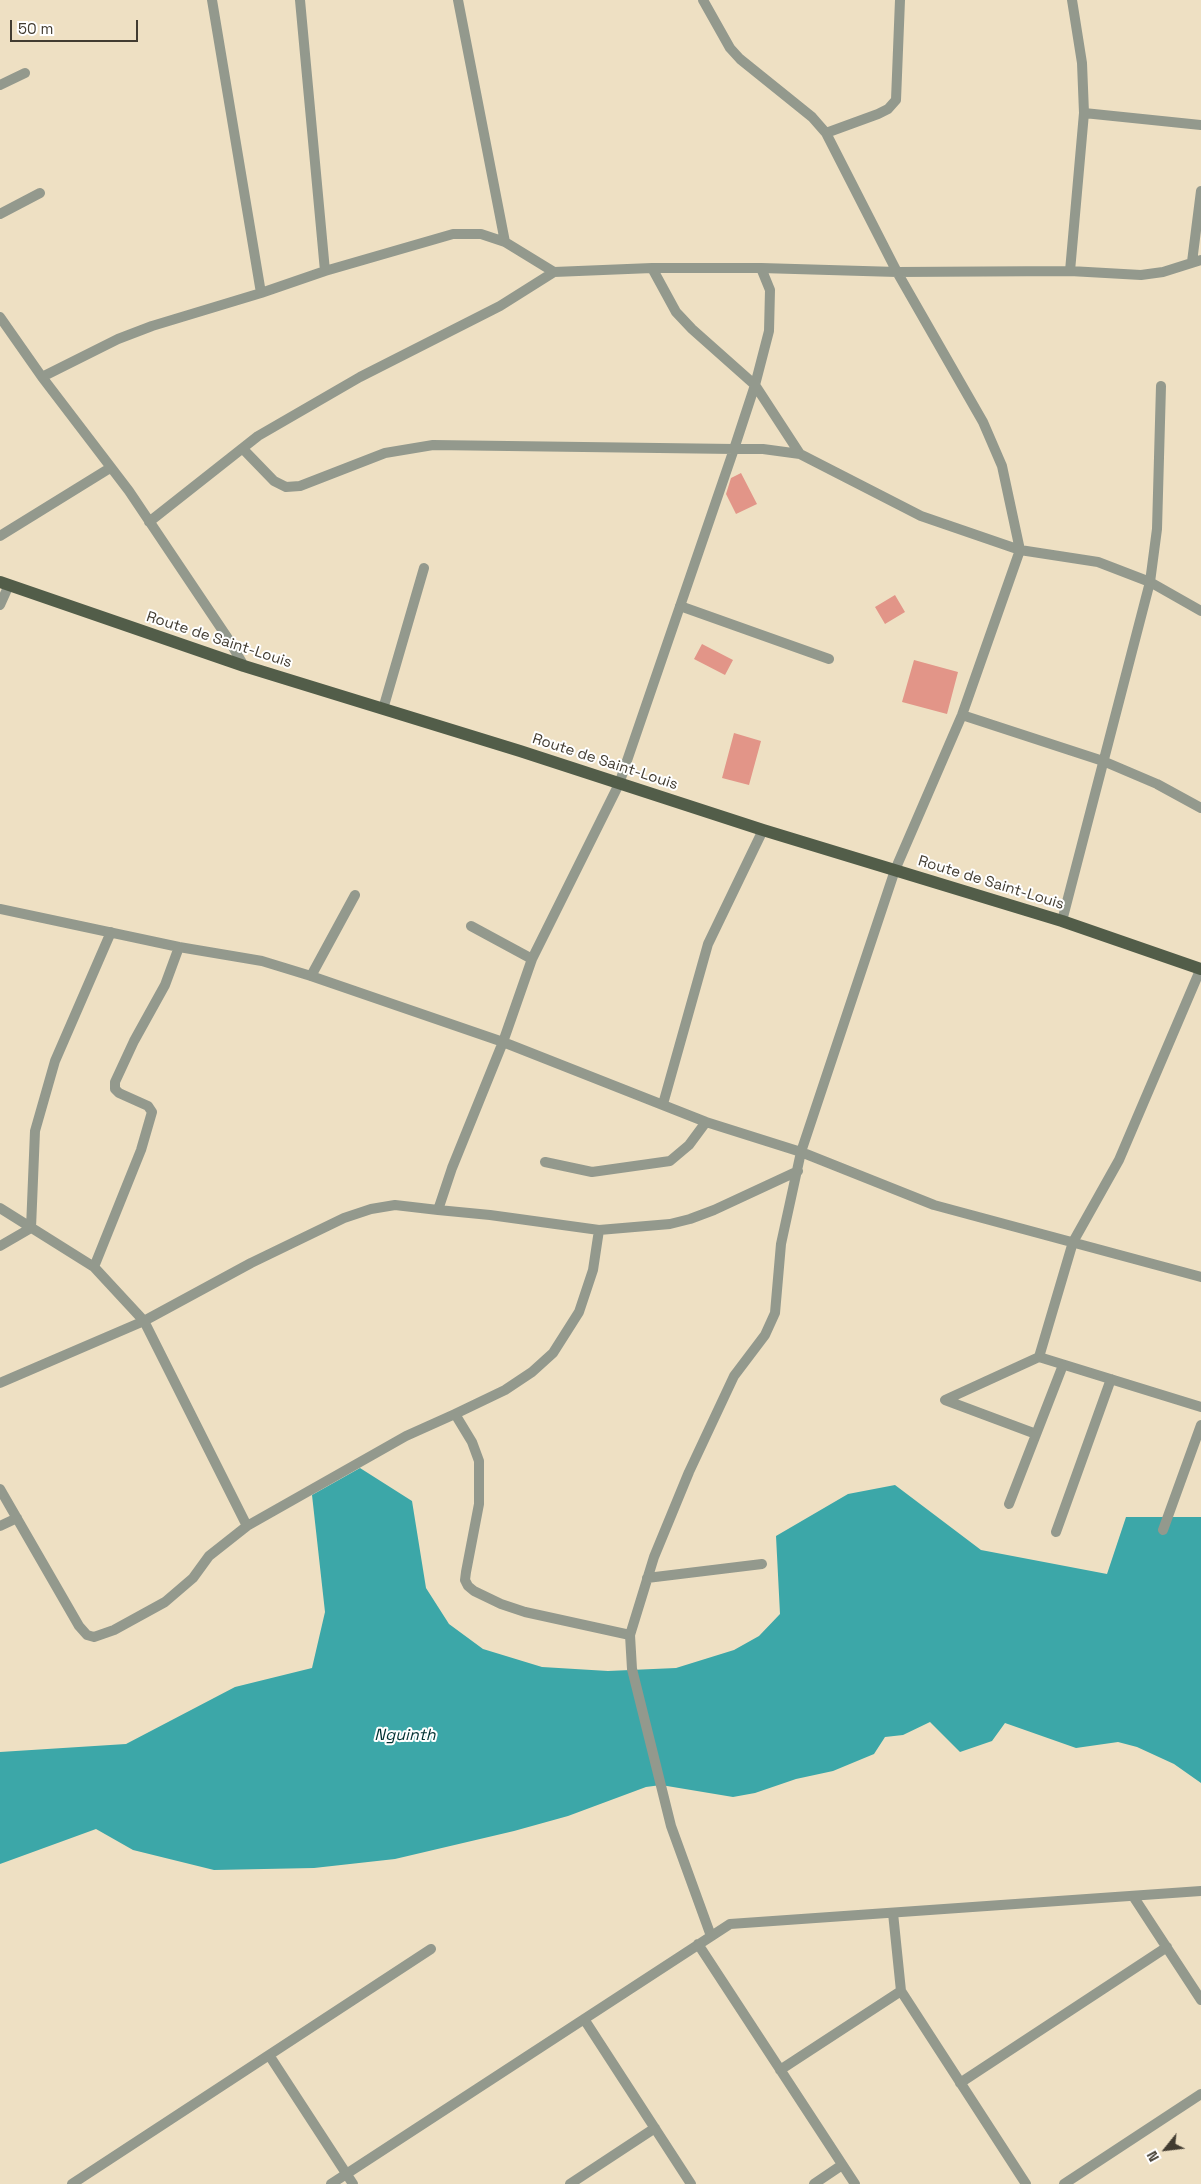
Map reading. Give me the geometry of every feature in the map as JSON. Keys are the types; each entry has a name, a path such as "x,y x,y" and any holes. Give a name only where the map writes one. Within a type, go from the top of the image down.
{"main road":[{"name":"Route de Saint-Louis","path":"4,583 244,666 520,751 763,830 1062,921 1201,969"}],"street":[{"path":"212,0 261,293"},
{"path":"300,0 326,271"},
{"path":"458,0 505,242"},
{"path":"703,0 730,48 740,59 812,117 826,134 897,272 987,431 1002,466 1020,550 962,715 895,870 801,1152 781,1244 775,1313 765,1335 734,1376 688,1472 647,1578 630,1635 632,1668 671,1826 711,1936"},
{"path":"826,134 878,114 888,109 896,100 900,0"},
{"path":"1070,271 1084,113 1082,63 1072,0"},
{"path":"0,84 25,73"},
{"path":"1084,113 1201,125"},
{"path":"150,522 258,436 360,377 500,306 554,272 652,268 762,268 897,272 1070,271 1141,275 1163,272 1196,261 1201,191"},
{"path":"0,214 40,193"},
{"path":"42,377 118,339 152,326 326,271 453,234 481,234 505,242 554,272"},
{"path":"652,268 676,312 692,329 755,385 800,454"},
{"path":"438,1210 452,1168 503,1042 532,959 619,784 755,385 769,331 770,290 762,268"},
{"path":"0,317 42,377 110,468 130,491 227,637 244,666"},
{"path":"1062,921 1150,582 1157,529 1161,386"},
{"path":"243,449 274,481 286,487 300,486 385,453 433,445 763,449 800,454 921,516 1020,550 1098,562 1150,582 1201,611"},
{"path":"0,536 110,468"},
{"path":"383,709 424,568"},
{"path":"0,606 4,583"},
{"path":"680,606 829,659"},
{"path":"962,715 1103,761 1157,784 1201,808"},
{"path":"663,1104 708,944 763,830"},
{"path":"311,976 355,895"},
{"path":"0,909 180,947 262,961 311,976 503,1042 706,1122 801,1152 934,1205 1201,1277"},
{"path":"472,926 532,959"},
{"path":"31,1228 35,1131 55,1061 111,932"},
{"path":"94,1267 142,1150 152,1112 148,1106 119,1093 115,1089 115,1082 134,1041 165,984 180,947"},
{"path":"1039,1357 1072,1242 1120,1160 1201,969"},
{"path":"545,1162 592,1172 670,1161 689,1145 706,1122"},
{"path":"0,1383 144,1321 251,1263 344,1218 371,1209 395,1205 490,1215 599,1230 670,1224 690,1219 798,1171"},
{"path":"0,1208 94,1267 144,1321 247,1526"},
{"path":"0,1246 31,1228"},
{"path":"0,1489 79,1626 87,1635 94,1637 114,1630 165,1602 192,1578 208,1556 247,1526 406,1436 505,1390 532,1372 553,1353 579,1312 593,1270 599,1230"},
{"path":"1036,1434 945,1400 1039,1357 1201,1407"},
{"path":"1009,1504 1063,1365"},
{"path":"1056,1532 1111,1380"},
{"path":"455,1414 472,1442 479,1461 479,1504 466,1572 468,1586 474,1591 501,1604 526,1612 630,1635"},
{"path":"1163,1530 1201,1424"},
{"path":"0,1526 17,1518"},
{"path":"647,1578 762,1564"},
{"path":"331,2184 730,1924 1201,1891"},
{"path":"1132,1896 1201,2000"},
{"path":"893,1913 901,1991 1026,2184"},
{"path":"698,1944 855,2184"},
{"path":"960,2082 1167,1947"},
{"path":"72,2184 431,1949"},
{"path":"780,2070 901,1991"},
{"path":"584,2019 691,2184"},
{"path":"269,2055 354,2184"},
{"path":"1064,2184 1201,2094"},
{"path":"570,2184 655,2128"},
{"path":"814,2184 842,2165"}],"water":[{"name":"Nguinth","path":"360,1468 412,1501 426,1588 449,1624 483,1649 542,1667 608,1671 676,1668 734,1650 759,1636 780,1614 776,1536 848,1494 895,1485 981,1550 1107,1574 1126,1517 1201,1517 1201,1783 1174,1764 1137,1747 1118,1742 1076,1748 1005,1723 992,1741 960,1752 930,1722 903,1735 885,1737 874,1754 833,1771 796,1779 755,1793 733,1797 661,1785 646,1787 568,1816 514,1831 395,1859 314,1868 214,1870 133,1850 96,1829 0,1864 0,1752 126,1744 235,1687 312,1668 325,1612 312,1495"}],"building":[{"path":"741,473 757,504 736,514 726,494 731,478"},
{"path":"895,595 905,612 885,624 875,607"},
{"path":"702,644 733,660 725,675 694,659"},
{"path":"914,660 958,672 947,714 902,702"},
{"path":"734,733 761,741 749,785 722,778"}]}
